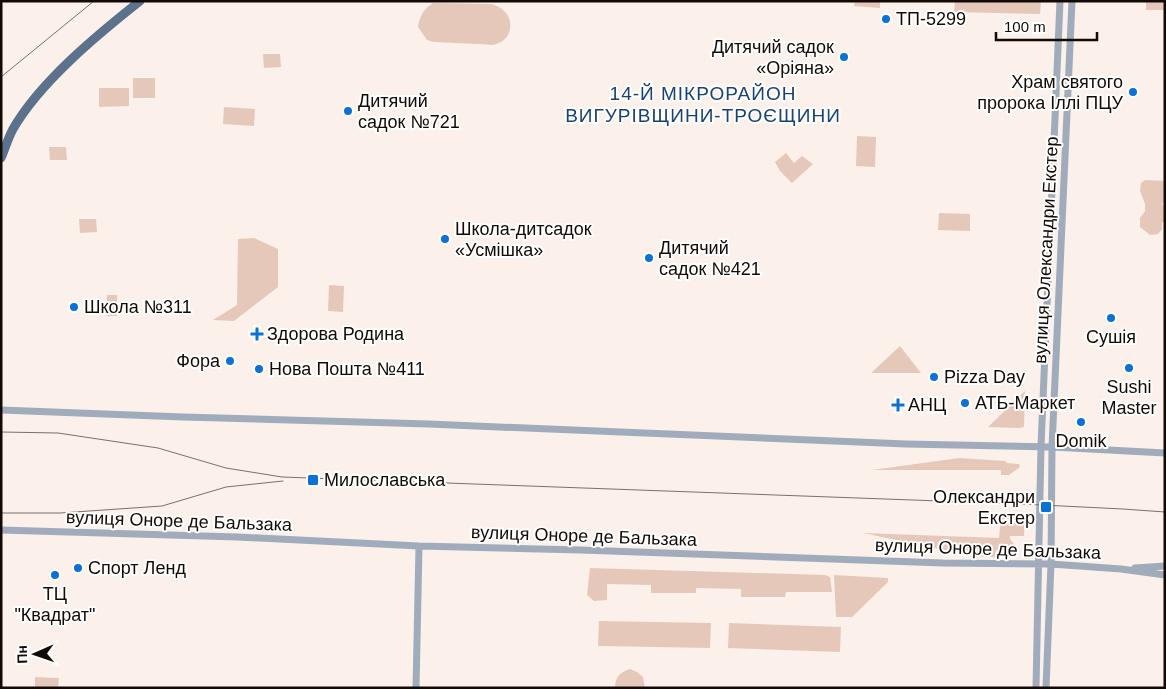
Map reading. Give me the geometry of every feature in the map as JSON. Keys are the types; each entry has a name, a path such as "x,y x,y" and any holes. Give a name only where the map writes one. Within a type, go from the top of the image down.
{"main road":[{"path":"1,158 12,131 22,115 56,75 107,27 140,1"}],"street":[{"name":"вулиця Олександри Екстер","path":"1036,688 1040,470 1060,1"},
{"name":"вулиця Олександри Екстер","path":"1046,688 1051,564 1052,446 1072,1"},
{"path":"1,410 168,417 429,424 906,444 1052,446 1165,453"},
{"path":"1148,451 1165,458"},
{"name":"вулиця Оноре де Бальзака","path":"1,530 943,563 1051,564 1121,569 1165,575"},
{"path":"416,688 419,546"},
{"path":"1121,569 1165,566"}],"shaded area":[{"path":"855,1 880,1 880,8 854,6"},
{"path":"955,1 1041,1 1040,14 954,12"},
{"path":"1146,1 1165,1 1165,10 1146,10"},
{"path":"433,3 491,4 499,7 506,12 509,19 509,32 506,38 493,45 427,40 418,27 423,13"},
{"path":"263,54 280,54 281,67 264,68"},
{"path":"133,78 155,78 155,98 133,98"},
{"path":"99,88 129,88 129,106 99,107"},
{"path":"224,107 255,109 254,126 223,124"},
{"path":"857,136 876,137 875,167 856,166"},
{"path":"49,147 66,147 67,160 50,160"},
{"path":"786,153 794,163 802,156 813,164 792,183 780,171 775,162"},
{"path":"1145,180 1165,181 1165,201 1162,204 1165,207 1165,221 1162,223 1162,229 1158,234 1150,235 1140,227 1140,218 1145,211 1145,204 1140,191 1141,183"},
{"path":"939,213 970,214 970,231 938,230"},
{"path":"79,219 96,219 97,232 80,233"},
{"path":"254,238 278,249 278,287 234,321 213,320 237,305 238,239"},
{"path":"329,285 344,286 343,312 328,311"},
{"path":"107,295 117,295 117,316 106,316"},
{"path":"900,346 921,373 871,373"},
{"path":"1025,391 1024,427 988,427"},
{"path":"959,458 1005,461 1007,463 1019,464 1020,467 1009,475 1001,475 1001,470 872,470"},
{"path":"1001,516 1025,517 1024,536 1010,536 1010,539 1017,548 1016,553 996,550 995,557 973,556 863,533 999,538"},
{"path":"590,568 825,575 830,577 832,592 786,592 785,597 741,597 741,589 696,588 696,593 651,593 651,585 607,584 607,600 594,601 587,595"},
{"path":"834,575 888,578 888,582 852,617 836,617"},
{"path":"599,621 711,623 710,648 598,646"},
{"path":"729,623 841,627 840,652 728,648"},
{"path":"630,669 643,677 645,688 615,688 619,676"},
{"path":"35,677 59,678 58,688 35,688"}],"tram line":[{"path":"1,77 94,1"},
{"path":"1,432 58,433 158,448 226,468 282,477 1022,504 1165,512"},
{"path":"1,513 60,513 162,506 226,487 283,481"}],"place":[{"name":"ТП-5299","path":"886,19"},
{"name":"Дитячий садок «Оріяна»","path":"844,57"},
{"name":"Храм святого пророка Іллі ПЦУ","path":"1133,92"},
{"name":"Дитячий садок №721","path":"348,111"},
{"name":"Школа-дитсадок «Усмішка»","path":"445,239"},
{"name":"Дитячий садок №421","path":"649,258"},
{"name":"Школа №311","path":"74,307"},
{"name":"Сушія","path":"1111,318"},
{"name":"Здорова Родина","path":"257,334"},
{"name":"Фора","path":"230,361"},
{"name":"Sushi Master","path":"1129,368"},
{"name":"Нова Пошта №411","path":"259,369"},
{"name":"Pizza Day","path":"934,377"},
{"name":"АТБ-Маркет","path":"965,403"},
{"name":"АНЦ","path":"898,405"},
{"name":"Domik","path":"1081,422"},
{"name":"Милославська","path":"313,480"},
{"name":"Олександри Екстер","path":"1046,507"},
{"name":"Спорт Ленд","path":"78,568"},
{"name":"ТЦ \"Квадрат\"","path":"55,575"}],"district":[{"name":"14-Й МІКРОРАЙОН ВИГУРІВЩИНИ-ТРОЄЩИНИ","path":"703,104"}]}
